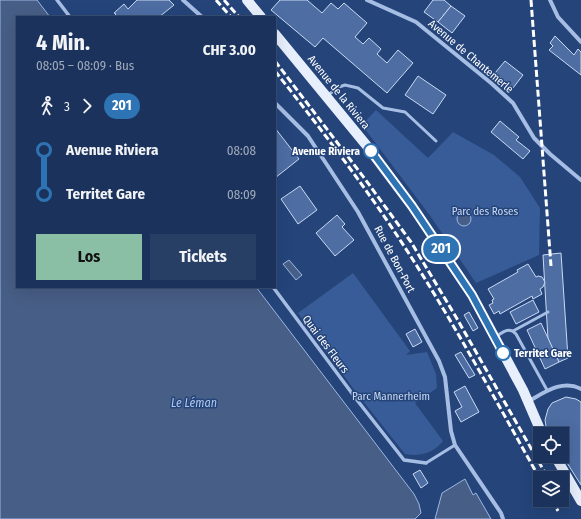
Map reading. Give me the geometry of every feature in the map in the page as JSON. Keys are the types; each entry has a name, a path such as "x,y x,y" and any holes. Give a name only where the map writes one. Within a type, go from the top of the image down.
{"main road":[{"path":"247,0 260,16"},
{"name":"Avenue de la Riviera","path":"276,35 367,146 412,206 472,295 523,390 539,427"},
{"path":"559,463 581,501"}],"street":[{"path":"57,0 69,16"},
{"path":"183,0 201,16"},
{"name":"Avenue de Chantemerle","path":"367,0 416,22 491,83 513,103 534,138 550,154 581,180"},
{"path":"550,0 558,17 581,42"},
{"name":"Rue de Bon-Port","path":"276,104 308,136 354,205 368,228 439,361 445,377 451,431 455,445"},
{"name":"Quai des Fleurs","path":"274,288 357,400 404,460 426,463"},
{"path":"527,402 547,390 568,385 581,389"},
{"path":"455,445 476,473 501,513 503,519"}],"lane":[{"path":"327,96 339,88 351,86 358,88 383,108 405,112 436,141"},
{"path":"494,337 505,331 513,331 548,312"},
{"path":"513,331 547,390"},
{"name":"Quai des Fleurs","path":"426,463 455,445"}],"green space":[{"name":"Parc des Roses","path":"376,110 428,158 453,132 494,155 520,177 540,208 539,255 476,283 431,217 362,125"},
{"name":"Parc Mannerheim","path":"353,273 410,351 406,355 427,352 436,374 437,388 415,403 443,441 431,451 416,455 405,454 355,391 298,313"}],"water":[{"name":"Le Léman","path":"0,0 37,0 49,16 16,16 16,288 257,288 414,494 419,504 421,513 415,519 0,519"},
{"path":"461,212 467,212 471,216 471,222 467,226 461,226 457,222 457,216"},
{"path":"289,260 302,275 296,280 283,264"},
{"path":"465,479 473,495 476,493 491,519 435,519 442,493"}],"building":[{"path":"137,0 169,0 174,5 160,16 114,16 116,14 114,13 124,4 128,9"},
{"path":"280,0 307,0 322,13 331,3 338,9 344,3 367,23 355,37 363,44 369,38 381,49 377,54 387,63 398,50 413,63 387,93 323,38 315,47 271,10"},
{"path":"433,0 444,0 451,6 438,22 424,12"},
{"path":"451,6 465,16 452,33 438,22"},
{"path":"555,36 574,55 578,49 581,52 581,75 549,50 553,46 550,43"},
{"path":"505,61 523,75 513,88 495,73"},
{"path":"418,76 446,95 433,114 405,95"},
{"path":"500,121 519,137 516,140 530,151 523,159 491,132"},
{"path":"276,129 299,159 276,177"},
{"path":"300,186 317,210 298,224 281,199"},
{"path":"337,215 345,224 342,227 354,240 335,256 316,233"},
{"path":"561,253 568,358 559,362 548,339 543,255"},
{"path":"528,264 536,277 542,277 545,282 543,287 540,289 542,294 533,299 532,296 500,314 499,311 494,314 489,305 493,303 492,300 494,299 488,289 518,272 517,270"},
{"path":"533,300 539,312 516,324 510,312"},
{"path":"469,312 478,328 473,331 464,315"},
{"path":"541,323 559,362 545,369 527,330"},
{"path":"415,329 422,342 413,347 406,334"},
{"path":"461,352 475,375 469,378 455,355"},
{"path":"465,386 479,412 461,422 455,411 462,407 454,392"},
{"path":"566,397 576,399 581,402 581,485 567,463 569,463 569,427 546,426 545,420 548,409 552,403"},
{"path":"420,470 428,483 421,488 413,474"}],"railway":[{"path":"216,0 230,16"},
{"path":"224,0 238,16"},
{"path":"531,0 551,266"},
{"path":"276,62 411,242 456,317 544,471"},
{"path":"276,72 358,179 404,246 457,332 536,471"},
{"path":"556,507 558,511"}],"bus line":[{"name":"201","path":"371,151 412,206 472,295 503,353"}],"place":[{"name":"Avenue Riviera","path":"371,151"},
{"name":"Territet Gare","path":"503,353"}]}
